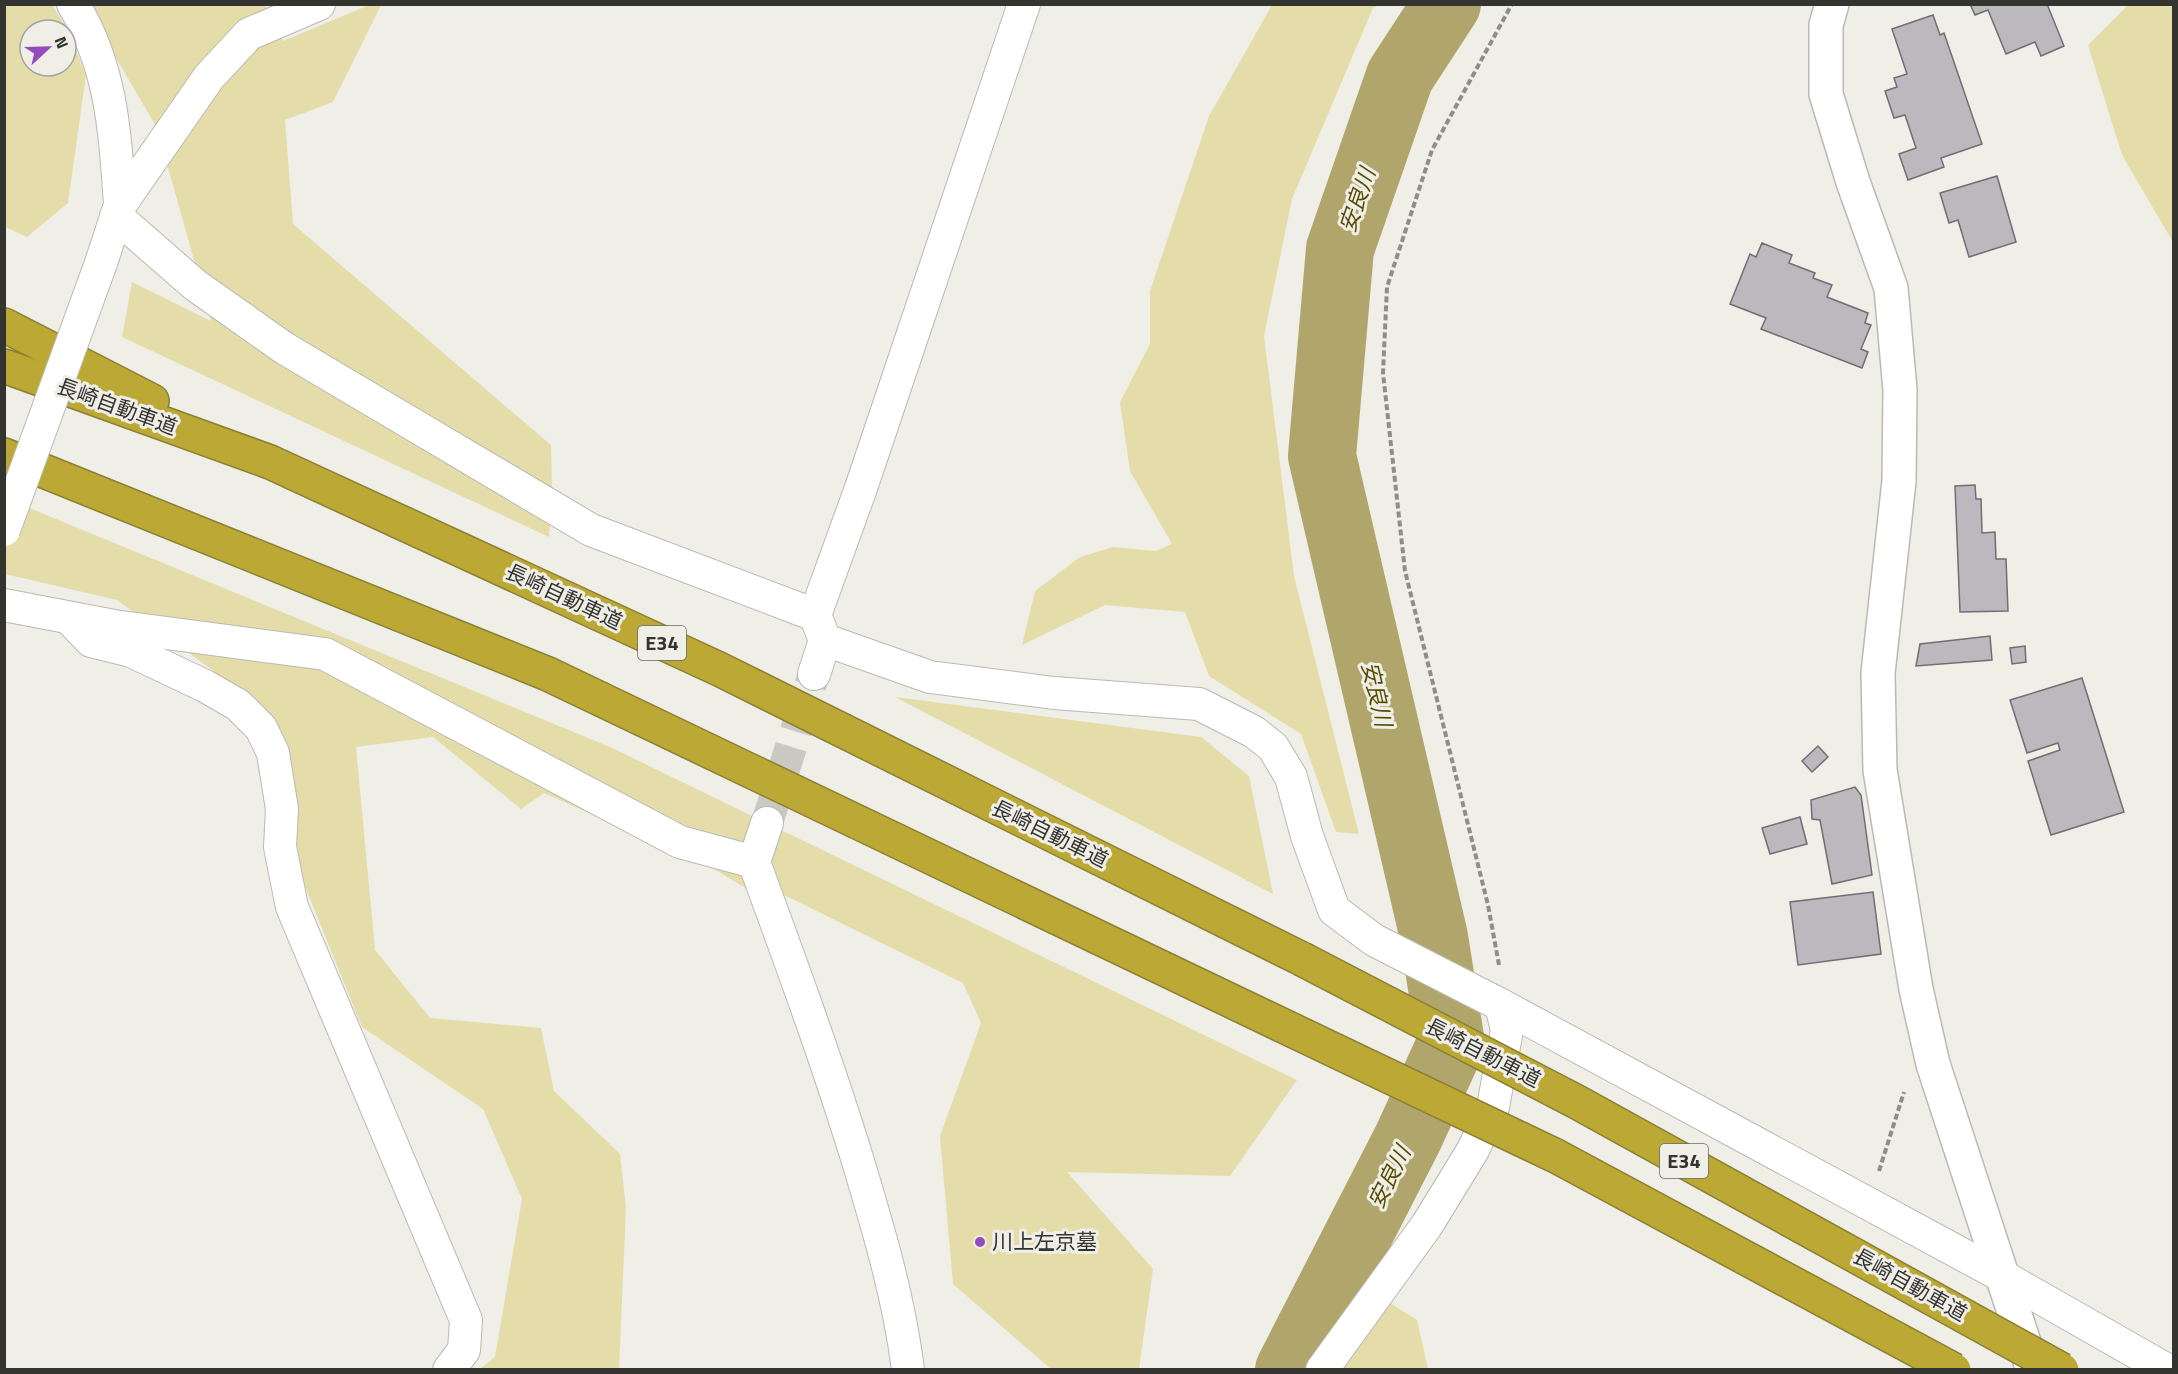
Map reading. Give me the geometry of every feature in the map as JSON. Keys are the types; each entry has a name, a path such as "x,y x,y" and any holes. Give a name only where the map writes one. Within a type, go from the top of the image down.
{"highway":[{"path":"4,326 270,462"},
{"name":"長崎自動車道","path":"4,366 270,462 719,669 1302,959 1577,1102 2062,1370"},
{"name":"E34","path":"4,455 548,674 1556,1156 1954,1370"}],"street":[{"path":"73,4 87,26 105,72 115,137 118,210 195,285 284,348 591,530 820,627 930,677 1054,693 1199,704 1254,732 1273,747 1291,777 1307,837 1334,910 1374,940 1501,1005 1868,1205 2004,1276 2167,1370"},
{"path":"4,530 118,210 209,77 249,34 319,4"},
{"path":"814,674 820,627 861,488 1024,4"},
{"path":"1832,4 1826,25 1826,94 1853,182 1891,288 1900,390 1899,481 1878,673 1880,770 1916,989 1933,1065 2033,1370"},
{"path":"4,605 69,618 325,654 680,842 754,862"},
{"path":"69,618 91,641 131,651 205,686 238,705 261,728 273,753 282,809 280,847 292,907 466,1320 464,1350 448,1370"},
{"path":"767,823 754,862 826,1058 876,1221 901,1317 908,1370"},
{"path":"1322,1370 1427,1225 1473,1150 1493,1107 1507,1030 1501,1005"}],"path":[{"path":"1501,1005 1499,961 1488,905 1405,571 1383,373 1387,287 1432,150 1512,4"},
{"path":"1868,1205 1904,1092 1933,1065"}],"shaded area":[{"path":"4,5 52,5 60,18 18,18 18,78 78,78 78,55 86,75 68,203 27,237 5,227"},
{"path":"85,5 265,5 283,41 369,5 381,5 333,102 285,120 293,224 551,445 552,487 549,537 122,337 132,282 211,321 157,128"},
{"path":"1272,5 1379,5 1373,8 1292,199 1264,336 1294,576 1359,834 1336,832 1301,734 1209,676 1185,612 1105,605 1022,645 1035,591 1080,557 1113,547 1156,551 1172,544 1130,471 1120,402 1150,344 1150,291 1209,116"},
{"path":"2128,5 2173,5 2173,242 2122,155 2088,45"},
{"path":"5,498 610,747 1297,1080 1230,1176 1067,1172 1153,1269 1139,1369 1051,1369 953,1284 940,1136 981,1023 963,983 784,895 749,890 709,866 544,793 521,809 433,737 356,747 375,950 430,1018 541,1028 554,1091 620,1154 626,1208 619,1369 480,1369 495,1357 522,1199 483,1109 362,1027 302,879 283,752 261,706 117,600 5,574"},
{"path":"895,697 1201,737 1249,776 1273,894"},
{"path":"1390,1303 1417,1320 1428,1369 1342,1370"}],"building":[{"path":"1970,4 2047,4 2064,46 2041,56 2035,42 2006,54 1988,10 1975,15"},
{"path":"1933,15 1940,35 1944,33 1982,144 1941,158 1944,167 1908,180 1899,154 1916,148 1905,115 1894,118 1885,91 1897,87 1894,78 1907,74 1892,29"},
{"path":"1997,176 2016,242 1969,257 1958,220 1949,223 1940,193"},
{"path":"1762,243 1792,255 1789,263 1815,273 1813,278 1832,285 1827,297 1868,313 1865,323 1871,325 1861,349 1868,352 1862,368 1761,329 1766,318 1730,304 1750,254 1756,257"},
{"path":"1975,485 1976,499 1981,499 1982,533 1995,532 1996,559 2006,559 2008,611 1960,612 1955,486"},
{"path":"1990,636 1992,660 1916,666 1920,644"},
{"path":"2025,646 2026,662 2012,664 2010,648"},
{"path":"2082,678 2124,812 2051,835 2028,761 2060,750 2058,743 2027,753 2010,700"},
{"path":"1818,746 1828,757 1812,772 1802,761"},
{"path":"1855,787 1861,795 1872,875 1832,884 1820,820 1812,819 1811,800"},
{"path":"1800,817 1807,844 1770,854 1762,828"},
{"path":"1873,892 1881,954 1798,965 1790,902"}],"waterway":[{"name":"安良川","path":"1289,1370 1408,1138 1451,1044 1434,937 1322,456 1340,249 1400,76 1447,4"}],"tunnel":[{"path":"767,823 814,674"}],"place":[{"name":"川上左京墓","path":"980,1242"}]}
